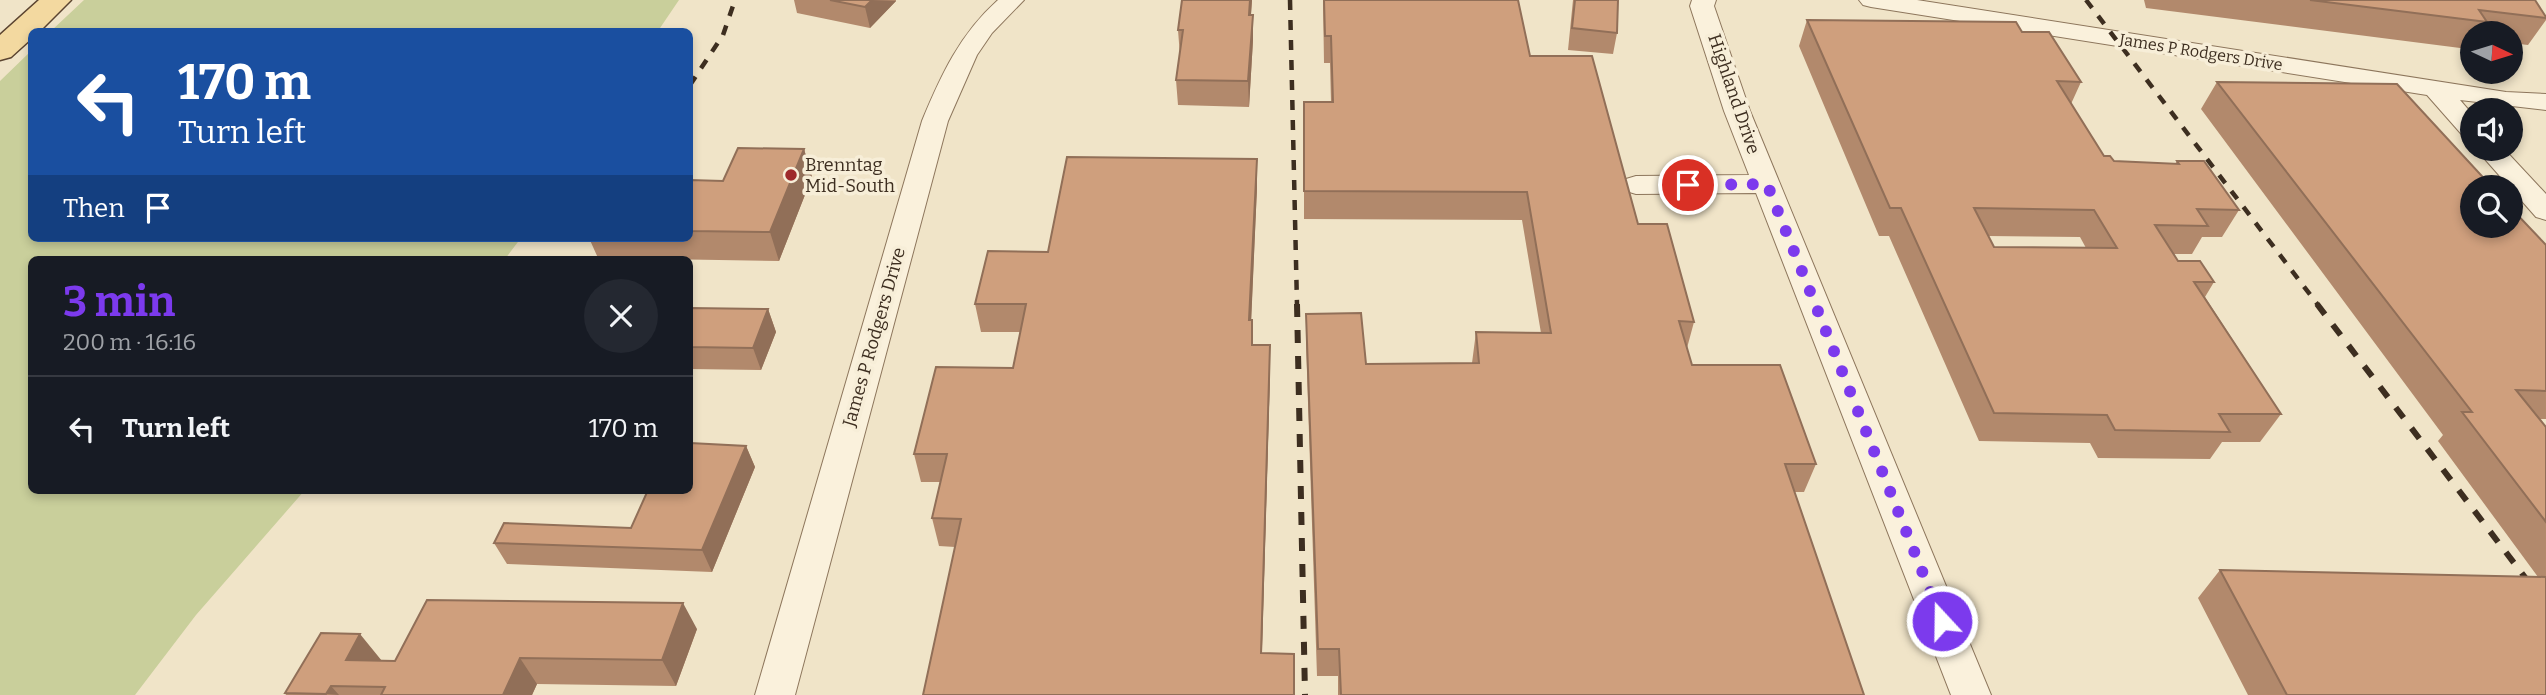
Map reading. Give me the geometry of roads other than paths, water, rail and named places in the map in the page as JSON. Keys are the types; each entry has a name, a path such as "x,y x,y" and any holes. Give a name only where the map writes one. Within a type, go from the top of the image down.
{"main road":[{"path":"0,51 56,0"}],"street":[{"name":"James P Rodgers Drive","path":"775,695 935,121 962,54 987,22 1012,0"},
{"name":"Highland Drive","path":"1704,0 1702,6 1737,111 1971,695"},
{"name":"James P Rodgers Drive","path":"1871,0 2435,89 2541,103"},
{"path":"2435,89 2460,117"},
{"path":"2500,161 2546,211"},
{"path":"1636,185 1767,184"}],"railway":[{"path":"693,80 723,35 735,0"},
{"path":"1290,0 1297,305"},
{"path":"2086,0 2318,305"},
{"path":"1297,304 1305,695"},
{"path":"2317,304 2546,605"}],"place":[{"name":"Brenntag Mid-South","path":"791,175"}]}
